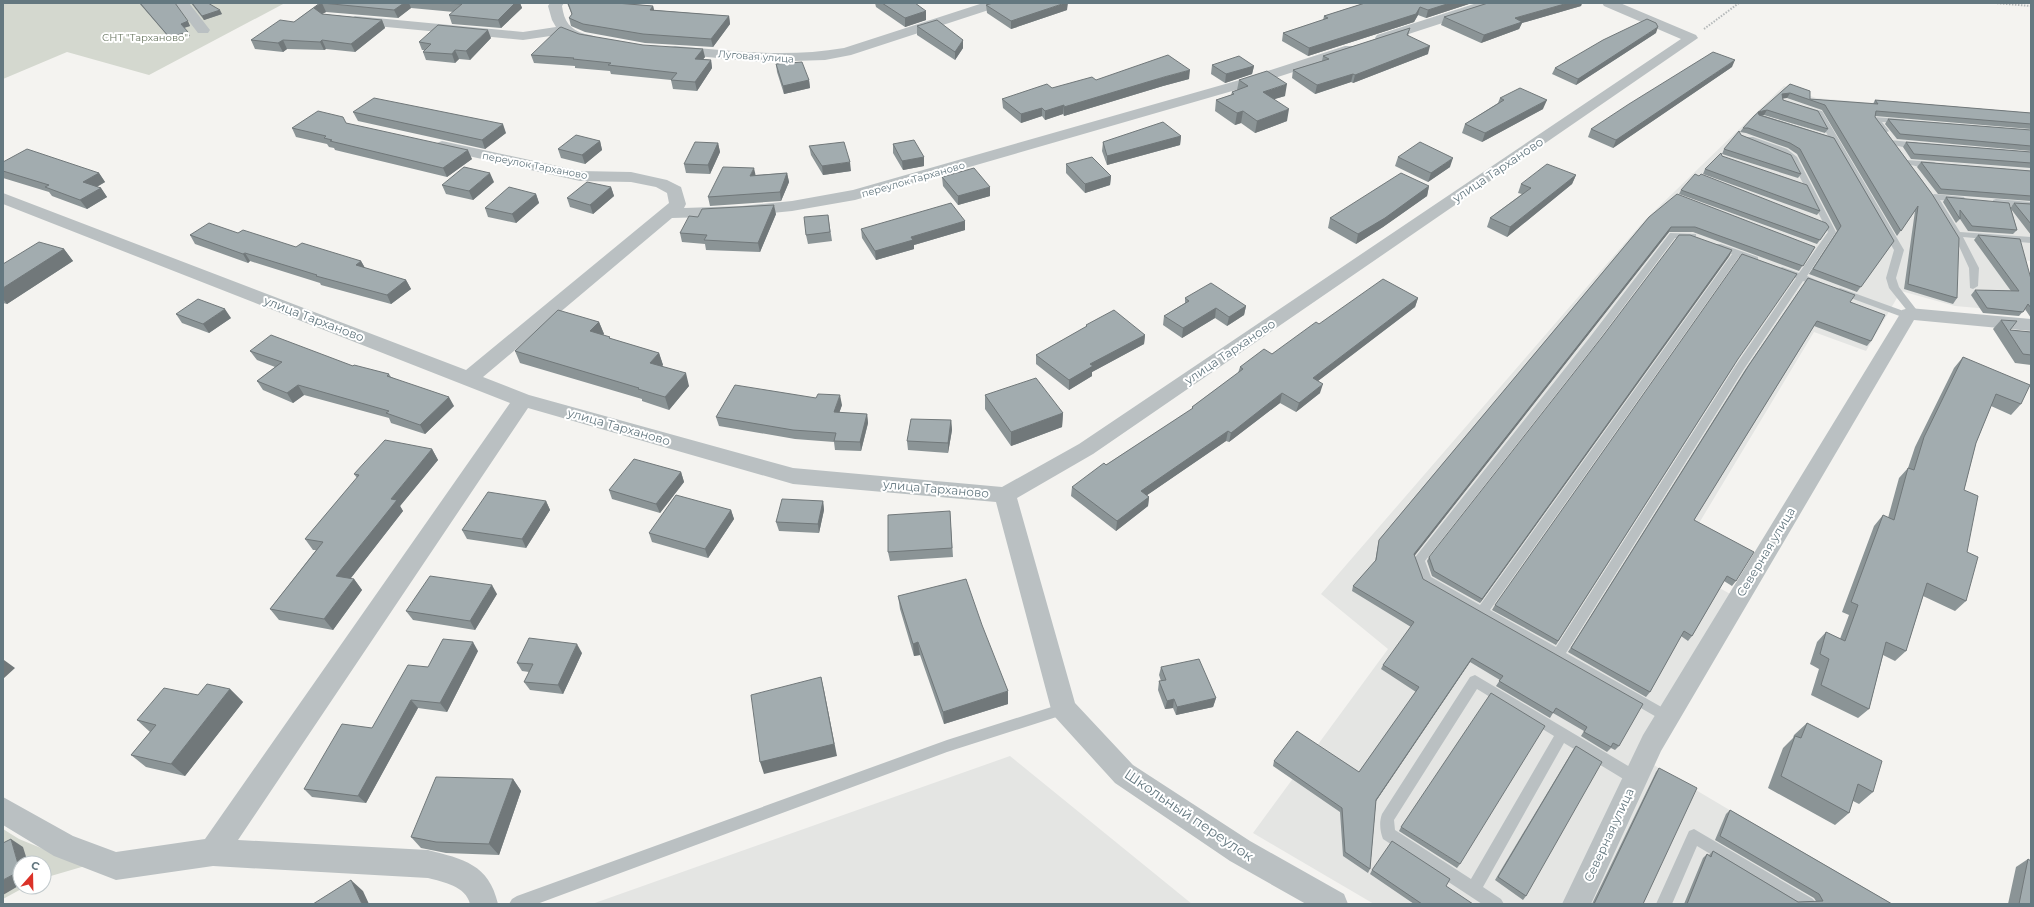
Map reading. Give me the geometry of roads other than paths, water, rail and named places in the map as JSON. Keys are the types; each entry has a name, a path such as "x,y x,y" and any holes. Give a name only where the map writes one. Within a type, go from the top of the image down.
{"street":[{"path":"182,3 203,30"},
{"path":"557,3 555,6 557,20 565,30 582,37 604,41"},
{"name":"Луговая улица","path":"661,49 781,58 830,55 846,52 996,3"},
{"name":"переулок Тарханово","path":"667,213 742,211 792,206 855,195 1248,82 1490,3"},
{"name":"улица Тарханово","path":"3,198 523,400 793,476 1005,496 1086,450 1691,38 1609,3"},
{"path":"342,19 524,36 565,30"},
{"name":"переулок Тарханово","path":"425,142 580,176 631,177 661,183 675,190 678,204 667,213"},
{"path":"468,379 667,213"},
{"path":"1912,315 2031,325"},
{"name":"Северная улица","path":"1576,904 1652,743 1912,315"},
{"path":"213,852 523,400"},
{"name":"Школьный переулок","path":"1005,496 1064,709 1124,774 1240,851 1334,904"},
{"path":"3,810 64,846 116,866 213,852 428,864 454,871 472,880 484,896 484,904"}],"lane":[{"path":"1798,105 1819,113 1899,250 1891,278 1894,288 1912,315"},
{"path":"1915,122 1876,119 1917,174"},
{"path":"1558,655 1740,367 1801,277 1815,249 1832,232 1793,157 1784,151 1742,136"},
{"path":"1821,137 1836,141"},
{"path":"1894,142 1932,146"},
{"path":"1905,157 1947,166"},
{"path":"1794,182 1808,186"},
{"path":"1972,200 1932,194 1957,234 1974,268 1973,286"},
{"path":"1986,201 2031,205"},
{"path":"1813,219 1828,224"},
{"path":"1957,234 2031,240"},
{"path":"1667,717 1426,580 1419,560 1594,339 1673,236 1689,235 1801,277 1912,315"},
{"path":"1482,612 1737,253"},
{"path":"1496,904 1388,834 1387,819 1475,681 1636,778"},
{"path":"517,904 947,746 1064,709"},
{"path":"1473,889 1562,734"},
{"path":"1664,904 1694,836 1808,904"}],"park label":[{"name":"СНТ \"Тарханово\"","path":"145,37"}]}
